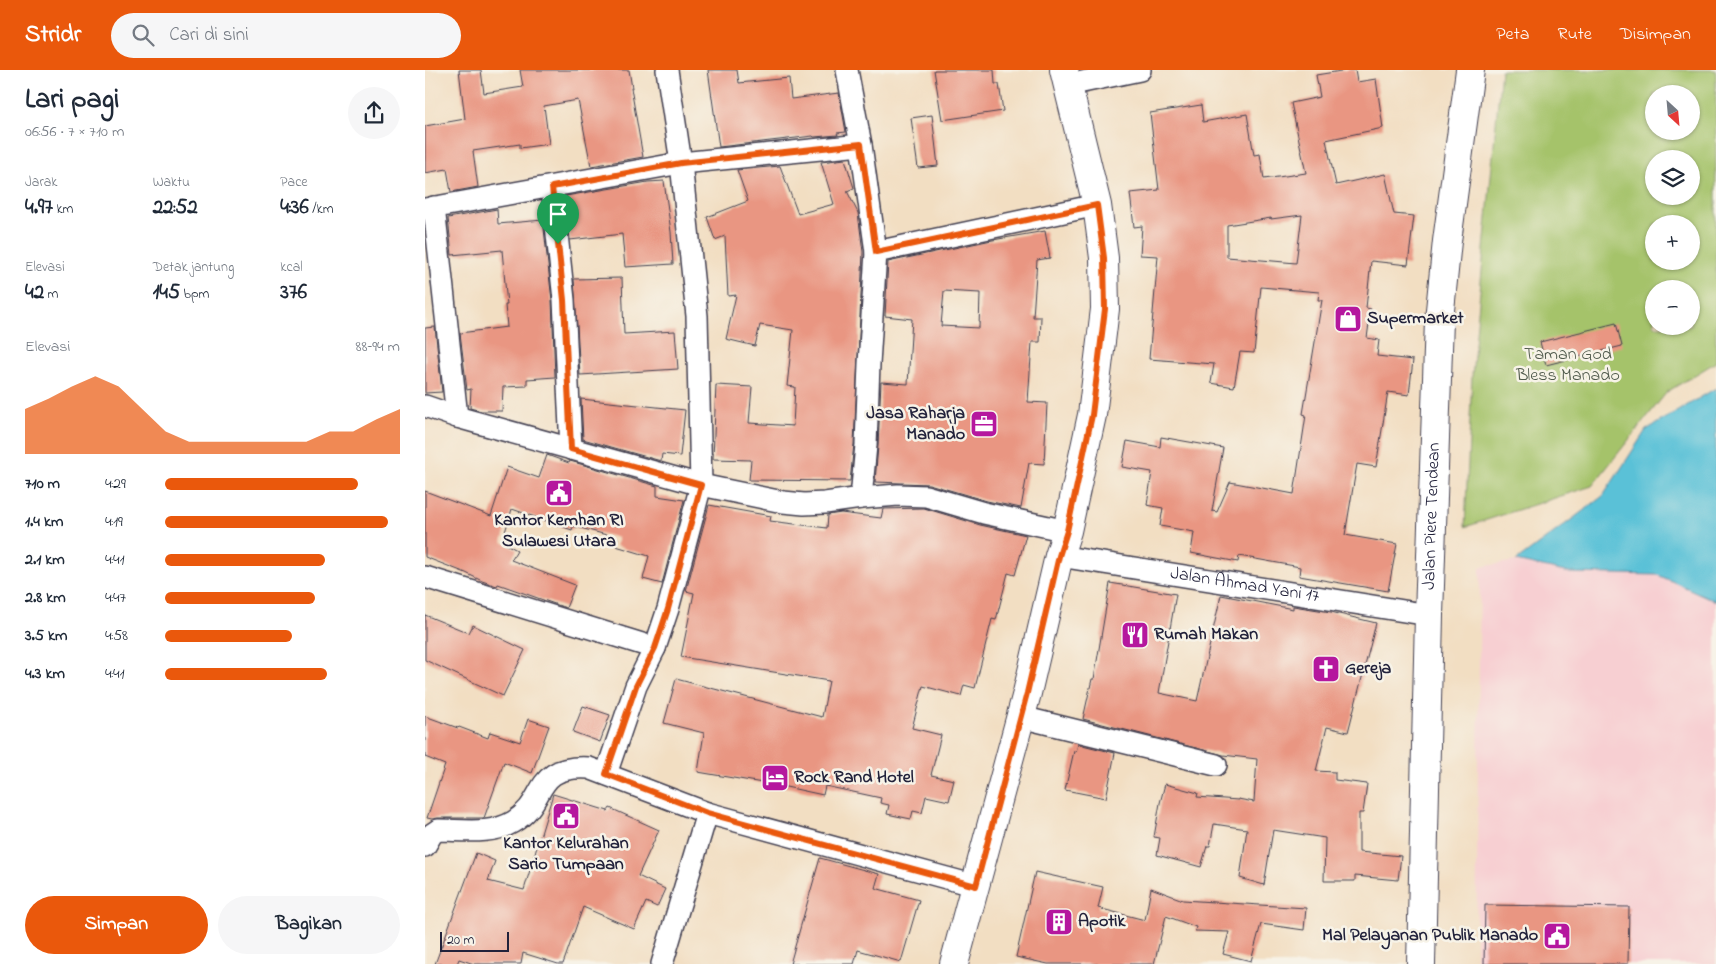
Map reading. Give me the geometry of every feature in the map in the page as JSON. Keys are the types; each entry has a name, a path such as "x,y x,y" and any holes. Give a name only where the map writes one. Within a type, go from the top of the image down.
{"main road":[{"name":"Jalan Piere Tendean","path":"1421,964 1429,614 1439,320 1447,241 1470,70"},
{"path":"954,964 1021,717 1092,415 1105,309 1104,258 1097,205 1066,78"}],"street":[{"path":"606,774 636,686 655,648 679,573 701,485 697,316 681,163 667,70"},
{"path":"847,70 861,144 876,252 866,446 861,498"},
{"path":"1066,78 1140,70"},
{"path":"457,417 429,208 681,163 861,144"},
{"path":"552,187 564,300 571,449"},
{"path":"876,252 1097,205"},
{"name":"Jalan Ahmad Yani 17","path":"425,406 457,417 701,485 783,502 804,504 898,495 926,496 984,513 1063,543 1429,614"},
{"path":"425,577 655,648"},
{"path":"1021,717 1216,765"},
{"path":"425,846 427,841 438,830 486,830 499,828 514,822 527,810 549,777 560,771 573,768 589,768 707,813 976,886"},
{"path":"663,964 707,813"}],"shaded area":[{"path":"1516,561 1570,573 1658,575 1716,601 1716,964 1476,964 1480,567"}],"green space":[{"name":"Taman God Bless Manado","path":"1501,70 1716,70 1716,362 1667,392 1592,486 1465,527 1472,376"}],"water":[{"path":"1716,388 1716,601 1658,575 1570,573 1516,561 1603,496 1646,430"}],"building":[{"path":"459,70 481,70 484,93 523,87 520,70 629,70 643,157 591,166 578,100 544,106 549,144 520,148 520,144 473,151 478,187 451,192 447,169 425,173 425,126 465,119"},
{"path":"708,70 737,70 739,83 789,78 791,99 839,93 846,132 837,133 838,135 813,136 719,147"},
{"path":"934,70 994,70 995,84 999,84 1003,111 942,120"},
{"path":"1355,70 1357,82 1376,79 1383,128 1326,140 1336,185 1385,174 1394,214 1414,216 1408,265 1371,261 1366,308 1371,309 1367,338 1379,340 1377,356 1413,360 1409,395 1388,392 1376,467 1357,464 1345,535 1397,544 1388,591 1299,576 1300,567 1239,556 1238,562 1191,553 1194,532 1160,526 1163,508 1147,505 1152,472 1122,467 1127,441 1160,447 1161,437 1223,448 1212,511 1217,512 1230,482 1294,494 1306,415 1303,414 1322,300 1318,300 1319,292 1261,287 1254,353 1240,352 1234,387 1211,383 1214,364 1149,359 1158,256 1140,255 1142,226 1134,227 1130,193 1159,190 1150,113 1201,105 1203,122 1247,114 1254,155 1260,154 1264,179 1306,173 1291,103 1320,97 1316,75","holes":["1302,215 1296,263 1227,257 1227,225"]},
{"path":"932,115 938,166 918,168 911,118"},
{"path":"845,159 854,188 847,191 858,213 863,252 854,444 850,481 749,480 751,460 713,459 716,385 752,387 749,423 793,426 795,387 787,386 793,330 760,325 755,346 726,339 736,295 728,296 725,236 715,240 707,217 748,201 737,170 780,166 798,214 834,204 821,162"},
{"path":"664,181 673,264 625,267 622,234 570,240 566,196"},
{"path":"497,209 498,224 543,220 552,301 555,377 527,379 527,386 503,387 502,411 481,411 470,408 471,389 467,390 460,333 507,327 502,250 452,255 448,218"},
{"path":"1045,231 1050,258 1037,260 1033,317 1041,317 1040,342 1032,342 1028,402 1047,403 1044,464 1029,463 1021,508 987,501 929,484 875,482 881,382 908,384 912,319 885,316 888,262","holes":["944,291 980,293 979,328 941,326"]},
{"path":"622,278 624,334 675,331 678,369 580,375 574,279"},
{"path":"1616,323 1622,346 1546,365 1540,342"},
{"path":"435,327 442,392 425,393 425,328"},
{"path":"581,399 685,410 680,456 662,454 661,461 583,439"},
{"path":"547,455 569,463 570,461 657,486 657,496 684,500 662,584 643,579 649,556 616,546 618,538 573,526 572,530 512,509 502,542 517,550 511,560 575,585 566,608 498,584 497,586 482,581 425,557 425,491 491,516 507,467 539,478"},
{"path":"709,505 771,516 770,521 827,528 828,515 841,513 881,518 883,509 924,508 980,525 1026,535 1015,575 1008,573 996,620 992,619 975,688 964,685 961,696 923,686 912,728 941,735 931,775 954,780 949,801 926,796 922,813 913,811 911,819 887,814 889,805 880,803 881,798 825,786 823,795 698,772 704,733 664,723 676,679 822,717 829,681 681,657 694,593 686,591"},
{"path":"1110,583 1176,594 1159,693 1197,701 1221,595 1293,609 1293,606 1331,612 1376,623 1348,732 1327,727 1316,771 1335,772 1335,780 1367,784 1363,813 1359,813 1359,852 1401,856 1398,880 1355,876 1355,881 1324,881 1325,838 1273,830 1264,885 1240,878 1247,829 1214,824 1210,846 1207,846 1201,867 1157,855 1160,838 1154,837 1165,784 1198,793 1197,797 1238,799 1254,802 1257,759 1223,755 1083,719 1092,679 1094,679"},
{"path":"425,615 469,633 473,625 525,650 503,696 425,660"},
{"path":"583,706 610,715 600,742 573,732"},
{"path":"425,716 488,738 490,732 520,742 528,719 549,726 532,773 504,762 484,818 432,819 427,818 445,765 425,757"},
{"path":"1078,744 1115,753 1106,798 1065,790 1074,751 1076,752"},
{"path":"553,794 608,811 610,808 659,830 638,876 665,889 657,907 646,902 634,929 583,907 563,964 523,953 521,964 474,964 459,959 457,964 435,964 476,853 495,861 488,881 524,890"},
{"path":"820,858 879,874 875,888 919,900 901,962 858,950 854,964 790,964"},
{"path":"1035,872 1103,887 1098,908 1145,920 1151,888 1183,900 1306,908 1304,930 1261,924 1251,961 1223,954 1229,932 1195,931 1196,927 1166,916 1154,964 1048,964 1016,957"},
{"name":"Mal Pelayanan Publik Manado","path":"1485,905 1629,907 1628,964 1484,964"}],"place":[{"name":"Supermarket","path":"1348,319"},
{"name":"Jasa Raharja Manado","path":"984,424"},
{"name":"Kantor Kemhan RI Sulawesi Utara","path":"559,493"},
{"name":"Rumah Makan","path":"1135,635"},
{"name":"Gereja","path":"1326,669"},
{"name":"Rock Rand Hotel","path":"775,778"},
{"name":"Kantor Kelurahan Sario Tumpaan","path":"566,816"},
{"name":"Apotik","path":"1059,922"},
{"name":"Mal Pelayanan Publik Manado","path":"1557,936"}],"route":[{"path":"861,144 876,252 1097,205 1104,258 1105,309 1092,415 1067,531 1059,556 1027,693 976,886 707,813 606,774 624,717 636,686 655,648 668,609 701,485 571,449 564,300 558,244 552,187 681,163 861,144"}]}
